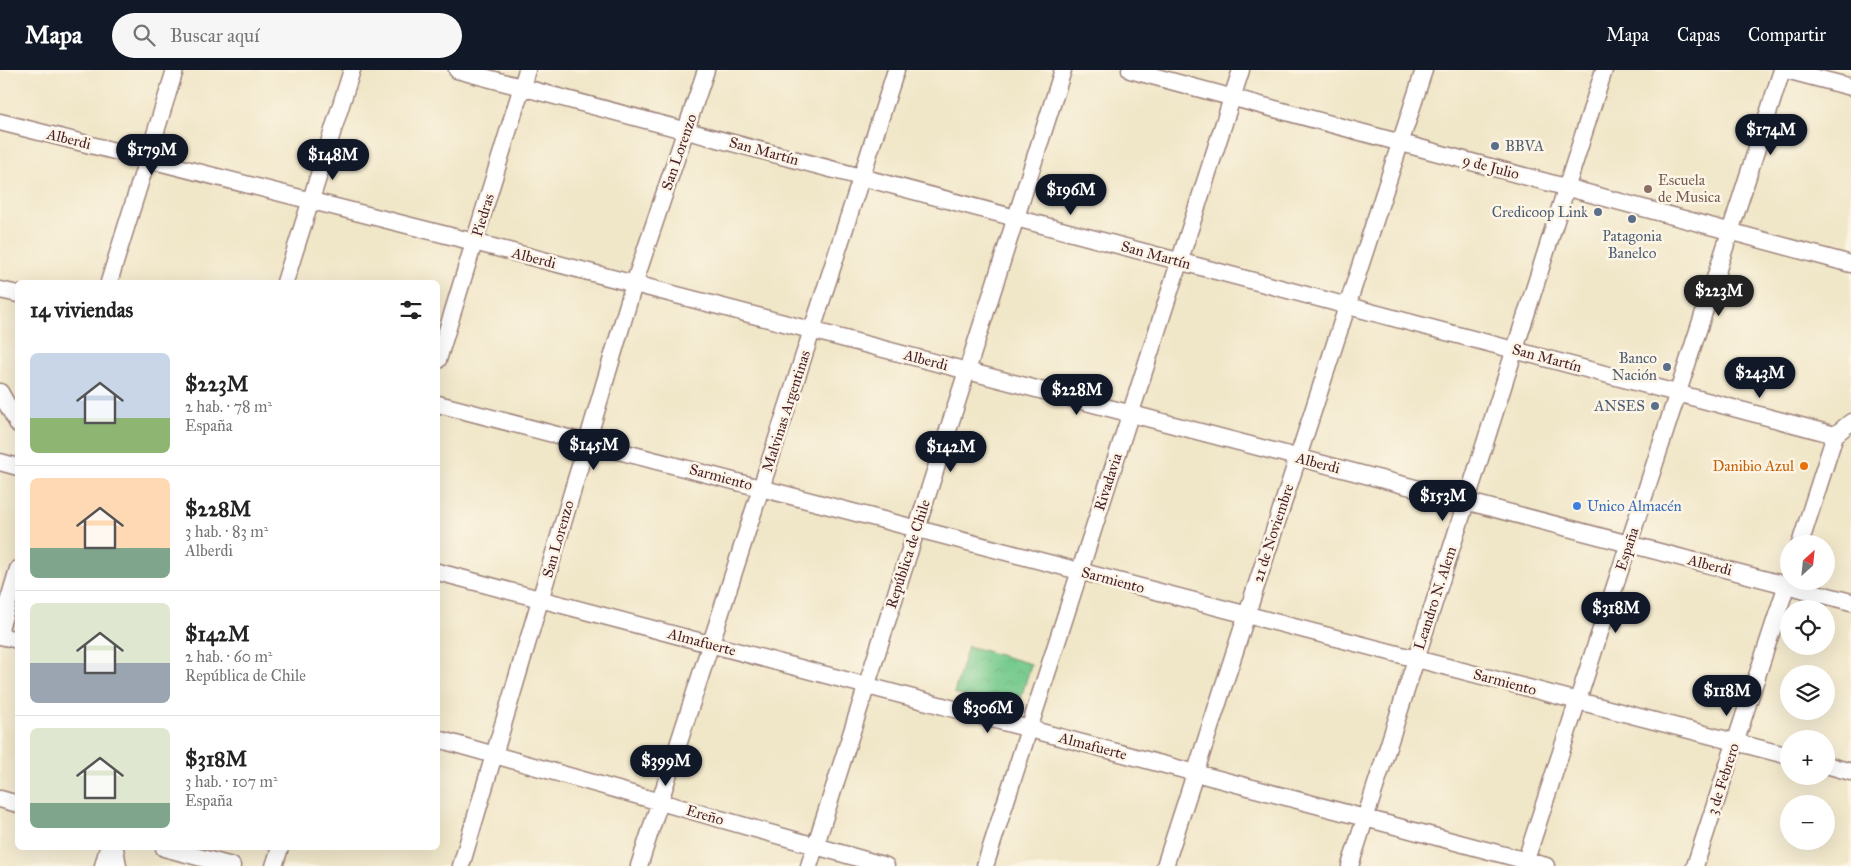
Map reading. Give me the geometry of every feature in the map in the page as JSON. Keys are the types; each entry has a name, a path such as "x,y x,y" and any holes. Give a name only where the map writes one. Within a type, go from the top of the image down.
{"street":[{"path":"110,280 175,70"},
{"path":"286,280 352,70"},
{"name":"San Martín","path":"457,70 1835,434"},
{"name":"Piedras","path":"440,353 527,70"},
{"name":"San Lorenzo","path":"461,866 634,284 706,70"},
{"name":"Malvinas Argentinas","path":"639,866 896,70"},
{"name":"República de Chile","path":"809,866 1063,70"},
{"name":"9 de Julio","path":"1130,70 1851,264"},
{"name":"Rivadavia","path":"985,866 1241,70"},
{"name":"21 de Noviembre","path":"1165,866 1424,70"},
{"name":"Leandro N. Alem","path":"1350,866 1604,70"},
{"name":"España","path":"1525,863 1782,70"},
{"path":"1786,70 1851,87"},
{"name":"Alberdi","path":"0,122 474,242 1629,544 1780,579"},
{"path":"0,290 15,293"},
{"path":"0,392 15,419"},
{"name":"Sarmiento","path":"440,405 1780,754"},
{"path":"1803,535 1835,434 1851,422"},
{"path":"0,462 15,466"},
{"name":"Almafuerte","path":"440,573 1365,818 1525,863 1546,866"},
{"path":"0,630 15,579"},
{"name":"3 de Febrero","path":"1695,866 1785,590"},
{"name":"Alberdi","path":"1815,590 1851,602"},
{"path":"0,636 15,639"},
{"name":"Ereño","path":"440,739 886,866"},
{"path":"1835,768 1851,772"},
{"path":"0,799 15,803"},
{"path":"103,866 107,850"},
{"path":"115,850 118,866"},
{"path":"172,850 232,866"},
{"path":"274,866 279,850"}],"green space":[{"path":"968,646 1031,664 1019,705 1011,710 954,693"}],"place":[{"name":"BBVA","path":"1495,146"},
{"name":"Escuela de Musica","path":"1648,189"},
{"name":"Credicoop Link","path":"1598,212"},
{"name":"Patagonia Banelco","path":"1632,219"},
{"name":"Banco Nación","path":"1667,367"},
{"name":"ANSES","path":"1655,406"},
{"name":"Danibio Azul","path":"1804,466"},
{"name":"Unico Almacén","path":"1577,506"}]}
